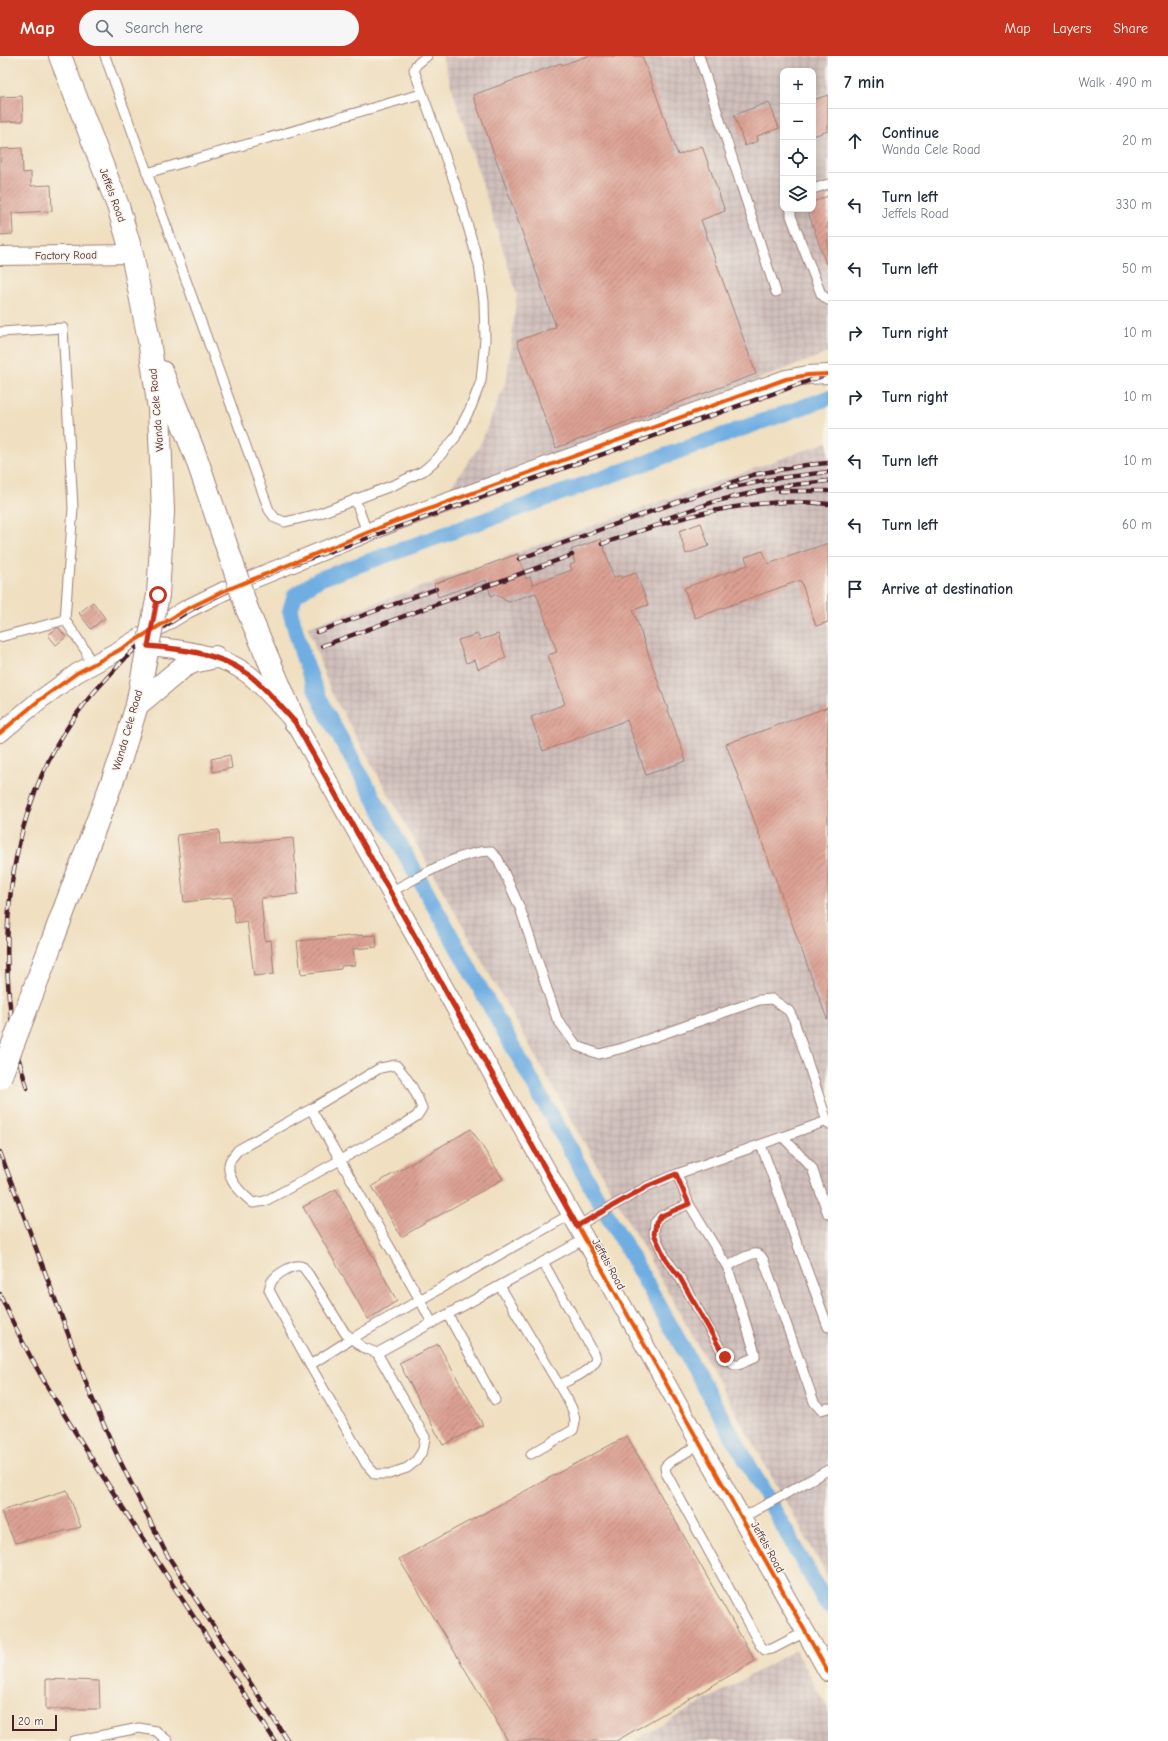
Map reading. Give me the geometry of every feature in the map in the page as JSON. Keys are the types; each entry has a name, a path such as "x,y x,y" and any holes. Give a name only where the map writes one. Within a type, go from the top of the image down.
{"main road":[{"name":"Jeffels Road","path":"60,56 118,206 132,254 149,340"},
{"path":"149,340 196,458 247,609 295,722"},
{"name":"Wanda Cele Road","path":"0,1078 121,758 137,705 158,595 163,512 159,409 149,340"},
{"path":"137,705 183,667 193,662 215,657"}],"street":[{"name":"Factory Road","path":"0,256 132,254"},
{"path":"0,733 37,702 90,665 116,652 187,609 224,590 367,532 786,379 808,375 828,374"},
{"name":"Jeffels Road","path":"146,655 176,649 215,657 226,661 246,673 295,722 700,1444 749,1514 805,1632 828,1672"}],"lane":[{"path":"105,56 269,510 275,518 285,522 318,514 396,484 423,471 437,459 455,438 471,407 481,381 485,339 484,301 480,265 459,195 414,70 416,64 427,56"},
{"path":"698,56 776,292"},
{"path":"147,173 422,94"},
{"path":"816,188 828,184"},
{"path":"791,212 791,216 821,294 828,300"},
{"path":"0,332 63,328 73,508 65,620 86,651 90,665"},
{"path":"355,499 367,532"},
{"path":"0,637 65,620"},
{"path":"310,1365 351,1339 420,1300 578,1227 648,1186 676,1174 828,1123 794,1021 789,1011 772,998 759,1000 623,1048 600,1054 591,1052 577,1046 557,1019 520,908 498,859 490,851 477,852 441,866 390,892"},
{"path":"396,1065 417,1094 422,1108 417,1116 398,1128 265,1201 253,1203 241,1193 231,1177 230,1162 238,1150 311,1109 380,1068 396,1065"},
{"path":"311,1109 432,1323"},
{"path":"783,1137 812,1168 828,1214"},
{"path":"761,1145 828,1327"},
{"path":"676,1174 689,1204 728,1268 755,1353 755,1357 751,1360 734,1364 725,1357 679,1276 666,1260 654,1234 656,1223 661,1216 689,1204"},
{"path":"378,1353 543,1262 578,1227"},
{"path":"728,1268 733,1262 754,1254 758,1254 762,1258 814,1402 821,1410 828,1408"},
{"path":"543,1262 593,1351 596,1360 588,1369 559,1385"},
{"path":"292,1267 302,1267 341,1330 351,1339 378,1353 425,1437 423,1450 416,1461 407,1468 389,1474 375,1474 366,1464 269,1290 271,1282 276,1276 292,1267"},
{"path":"500,1286 559,1385 575,1417 576,1425 573,1430 531,1454"},
{"path":"448,1314 495,1400"},
{"path":"700,1444 670,1462 665,1467 666,1473 760,1645 766,1650 772,1650 805,1632"},
{"path":"749,1514 828,1470"},
{"path":"74,1741 139,1728 156,1731 168,1741"}],"shaded area":[{"path":"442,56 828,56 828,353 442,499 479,447 507,379 517,294"},
{"path":"828,442 828,1577 330,690 308,627"},
{"path":"795,1650 828,1709 828,1741 634,1741"}],"building":[{"path":"587,56 642,56 678,155 702,146 725,211 701,220 756,374 556,448 517,341 556,327 473,95 561,63 562,65"},
{"path":"828,95 828,131 816,135 816,104 816,99"},
{"path":"22,96 23,121 0,122 0,97"},
{"path":"769,102 779,128 757,136 758,141 745,146 734,115"},
{"path":"22,148 23,173 31,172 31,186 51,185 52,211 12,213 13,234 0,235 0,149"},
{"path":"828,196 828,264 826,264 808,212 816,212 816,201"},
{"path":"701,523 709,546 686,554 679,531"},
{"path":"601,539 614,578 621,575 621,578 636,573 648,605 633,610 686,761 646,775 627,720 543,751 531,717 565,704 548,655 557,652 536,593 508,602 495,594 491,596 486,580 438,597 434,584 518,554 526,579 530,577 533,585 572,570 570,565 575,563 571,550"},
{"path":"828,543 828,622 816,626 801,581 695,618 684,588 748,565 745,557 763,551 768,564"},
{"path":"93,602 105,618 91,629 79,613"},
{"path":"59,628 66,637 56,645 48,635"},
{"path":"478,634 480,640 498,634 506,658 478,669 475,660 466,663 458,640"},
{"path":"828,707 828,1019 827,1019 726,744"},
{"path":"230,755 232,768 213,772 211,759"},
{"path":"219,830 220,845 293,838 298,894 261,898 265,941 271,940 274,974 254,976 247,921 235,923 232,897 184,902 177,835"},
{"path":"376,935 377,947 353,949 355,965 341,966 341,969 301,974 297,941"},
{"path":"471,1129 503,1179 401,1237 372,1186"},
{"path":"336,1189 397,1301 368,1319 303,1207"},
{"path":"438,1344 483,1425 443,1445 399,1363"},
{"path":"627,1436 755,1661 616,1741 508,1741 399,1559"},
{"path":"67,1490 81,1527 15,1543 1,1511"},
{"path":"46,1679 99,1681 100,1709 46,1709"}],"waterway":[{"path":"828,398 319,579 295,595 290,611 302,653 315,689 328,716 594,1192 828,1606"}],"railway":[{"path":"27,1088 13,1034 9,998 7,955 9,912 14,869 23,828 37,788 55,749 77,713 105,680 139,645 173,621 204,602 286,567 828,374"},
{"path":"519,559 752,475 806,465 828,463"},
{"path":"729,488 779,478 828,472"},
{"path":"662,520 716,501 783,486 828,481"},
{"path":"780,491 828,491"},
{"path":"602,544 629,534 713,511 770,503 799,502 828,504"},
{"path":"322,646 572,555"},
{"path":"317,632 436,589"},
{"path":"0,1152 92,1398 118,1457 166,1553 288,1741"},
{"path":"0,1294 34,1364 61,1409 145,1542 275,1741"}],"cycle path":[{"path":"0,733 37,702 77,673 116,652 187,609 224,591 396,521 786,379 808,375 828,374"},
{"path":"148,646 198,653 223,660 245,672 258,682 295,722 828,1672"}],"route":[{"path":"158,595 148,646 176,649 215,657 226,661 246,673 295,722 577,1226 648,1186 676,1174 689,1204 661,1216 654,1228 654,1234 666,1260 679,1276 725,1357"}]}
